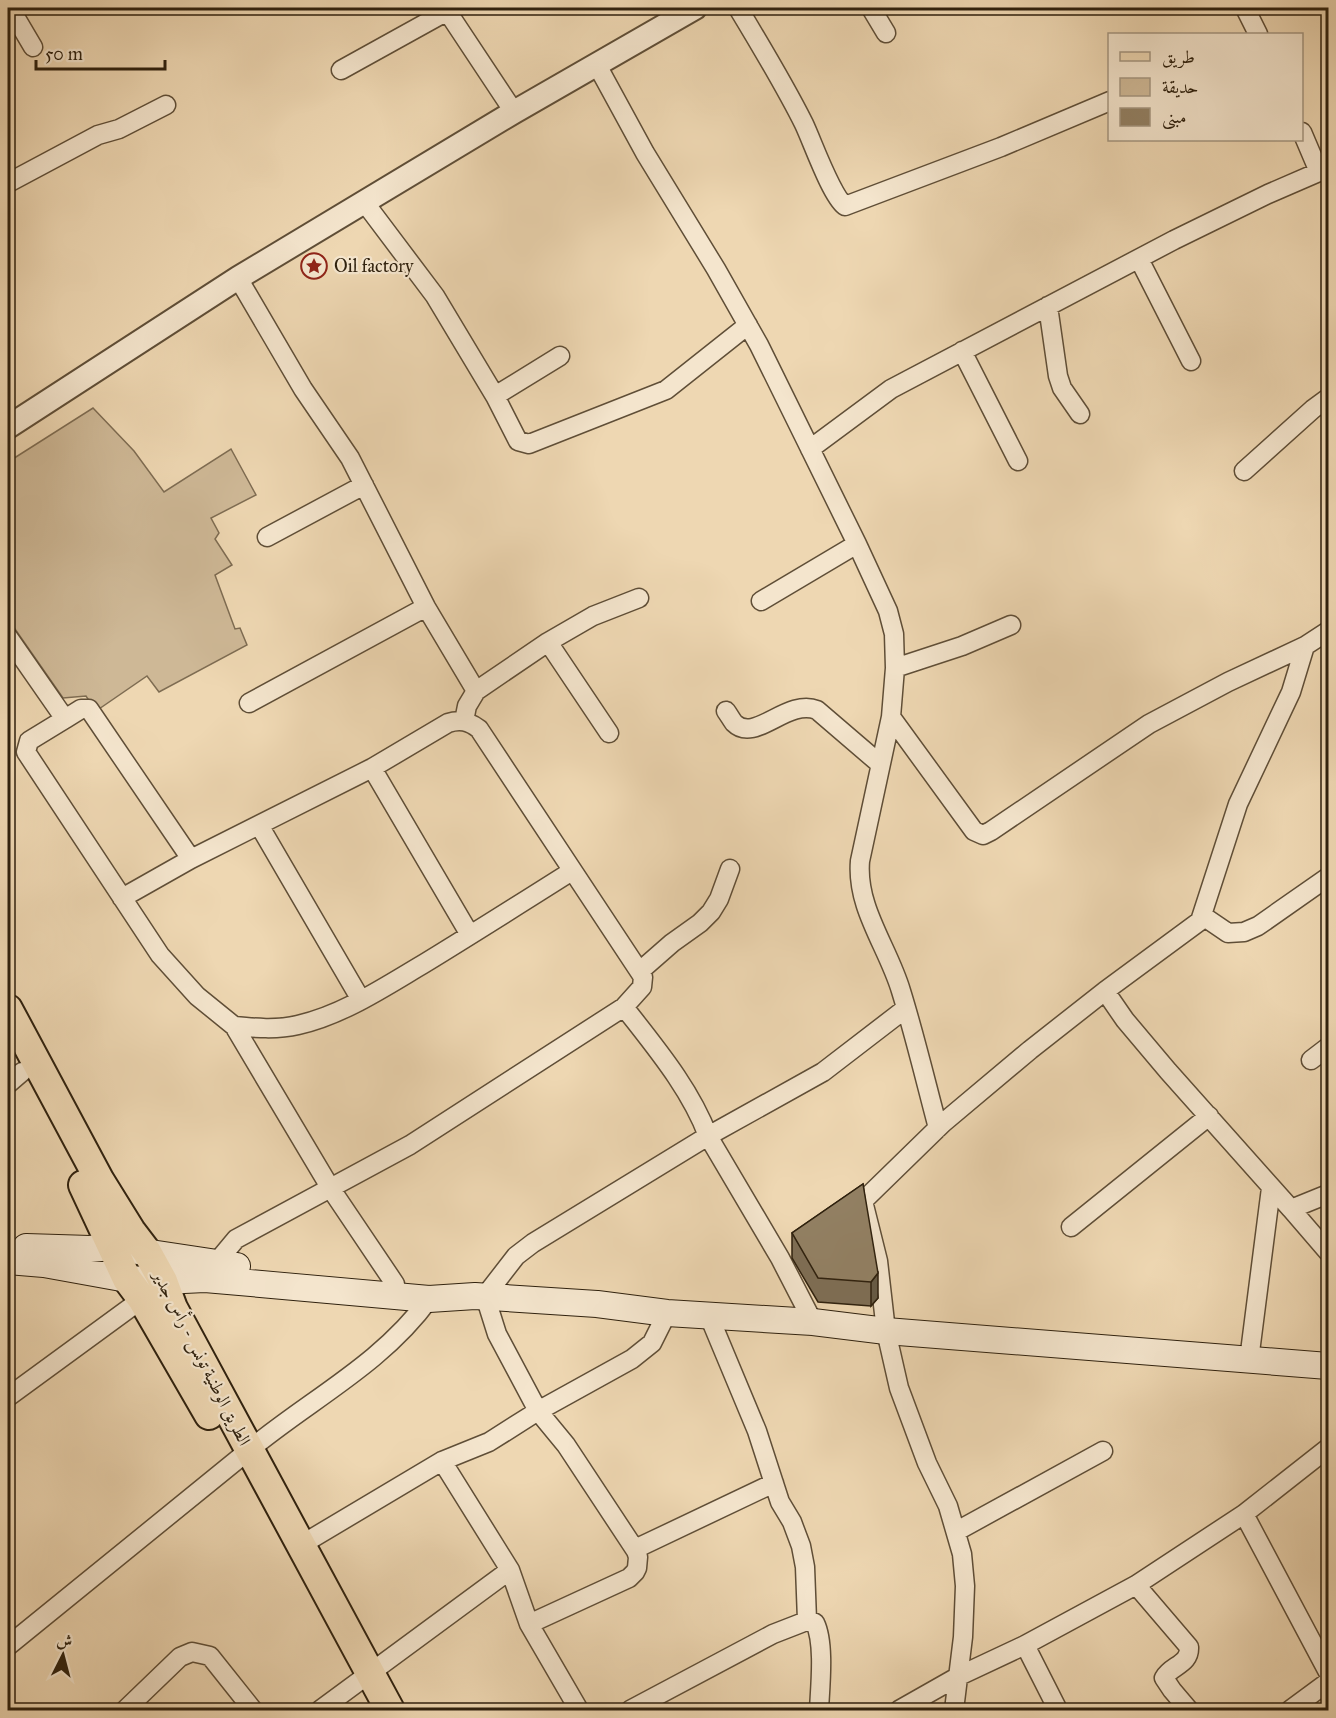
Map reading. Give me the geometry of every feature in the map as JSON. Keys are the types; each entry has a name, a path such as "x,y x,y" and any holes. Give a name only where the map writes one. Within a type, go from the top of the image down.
{"main road":[{"name":"الطريق الوطنية تونس - رأس جدير","path":"8,1009 100,1181 164,1281 173,1308 242,1456 363,1678 390,1710"},
{"name":"الطريق الوطنية تونس - رأس جدير","path":"8,1046 15,1078 89,1195 111,1247 135,1289 301,1545 363,1678 371,1710"},
{"path":"8,1246 54,1249 111,1247 216,1263 444,1289 480,1296 1329,1366"},
{"path":"8,1261 44,1264 135,1289 164,1281 205,1279 429,1299 480,1296"}],"street":[{"path":"10,8 33,47"},
{"path":"738,8 774,68 836,193 845,206 1001,147 1108,102"},
{"path":"871,8 886,33"},
{"path":"1245,8 1258,33"},
{"path":"341,70 450,9 514,112"},
{"path":"10,421 238,278 514,112 597,65 684,10"},
{"path":"597,65 645,153 748,325 888,611 894,634 895,668 891,717 858,875 866,907 901,990 939,1128"},
{"path":"8,183 98,135 119,129 166,105"},
{"path":"810,449 891,389 1139,259 1268,194 1324,170 1303,134"},
{"path":"365,203 435,296 495,396 518,441 529,444 666,390 748,325"},
{"path":"1139,259 1191,361"},
{"path":"238,278 303,389 350,458 426,607 476,691"},
{"path":"1048,306 1058,376 1062,388 1080,414"},
{"path":"962,351 1018,461"},
{"path":"495,396 560,356"},
{"path":"1244,471 1313,409 1329,398"},
{"path":"267,537 364,485"},
{"path":"761,600 857,544"},
{"path":"464,721 467,706 476,691 548,642 593,616 639,598"},
{"path":"249,703 426,607"},
{"path":"895,668 962,646 1011,625"},
{"path":"891,717 974,831 983,835 1149,724 1228,682 1305,646 1329,631"},
{"path":"8,637 64,719"},
{"path":"548,642 609,733"},
{"path":"835,1220 863,1201 939,1128 1030,1050 1105,991 1195,926 1203,916 1238,804 1291,692 1305,646"},
{"path":"726,711 736,724 744,728 755,728 793,709 810,707 817,710 880,764"},
{"path":"191,859 89,710 81,709 29,741 26,753 160,955 197,996 234,1026 331,1189 395,1284"},
{"path":"122,898 191,859 372,768 443,725 459,720 479,729 643,977 642,987 624,1007 410,1145 236,1239 216,1263"},
{"path":"372,768 471,935"},
{"path":"259,825 361,1000"},
{"path":"640,971 711,912 719,899 730,869"},
{"path":"234,1026 259,1028 296,1025 314,1021 361,1000 471,935 572,871"},
{"path":"1203,916 1228,933 1244,933 1258,926 1329,877"},
{"path":"1105,991 1125,1020 1329,1252"},
{"path":"624,1007 701,1117 708,1136 780,1258 813,1322"},
{"path":"529,1624 632,1576 638,1561 635,1549 566,1445 538,1411 497,1334 480,1296 516,1256 533,1243 708,1136 823,1072 905,1009"},
{"path":"1311,1060 1329,1047"},
{"path":"1071,1227 1209,1116"},
{"path":"1249,1360 1271,1188"},
{"path":"1291,1209 1329,1194"},
{"path":"863,1201 878,1261 886,1331 899,1388 927,1463 948,1506 962,1554 965,1586 963,1637 954,1710"},
{"path":"780,1258 798,1245"},
{"path":"8,1397 135,1289"},
{"path":"8,1646 242,1456 390,1344 418,1315 429,1299"},
{"path":"301,1545 442,1461 489,1442 643,1351 652,1343 667,1313"},
{"path":"709,1316 757,1431 774,1483 801,1546 805,1567 807,1620"},
{"path":"899,1710 958,1676 1025,1645 1136,1586 1244,1514 1329,1448"},
{"path":"957,1531 1103,1451"},
{"path":"442,1461 510,1570 529,1624 579,1710"},
{"path":"635,1549 774,1483"},
{"path":"1244,1514 1329,1672"},
{"path":"320,1710 510,1570"},
{"path":"1136,1586 1189,1647 1186,1659 1164,1678 1189,1710"},
{"path":"630,1710 772,1634 807,1620 815,1623 818,1629 821,1668 819,1710"},
{"path":"1025,1645 1058,1710"},
{"path":"125,1710 180,1657 190,1652 198,1652 210,1656 215,1661 254,1710"},
{"path":"1290,1710 1329,1682"}],"green space":[{"path":"93,408 134,451 164,492 231,449 256,495 211,518 219,533 215,539 232,565 215,575 235,629 240,628 247,645 159,692 147,676 96,711 86,696 63,698 8,619 8,462"}],"building":[{"path":"863,1184 878,1273 871,1282 818,1278 792,1233"}],"place":[{"name":"Oil factory","path":"314,266"}]}
